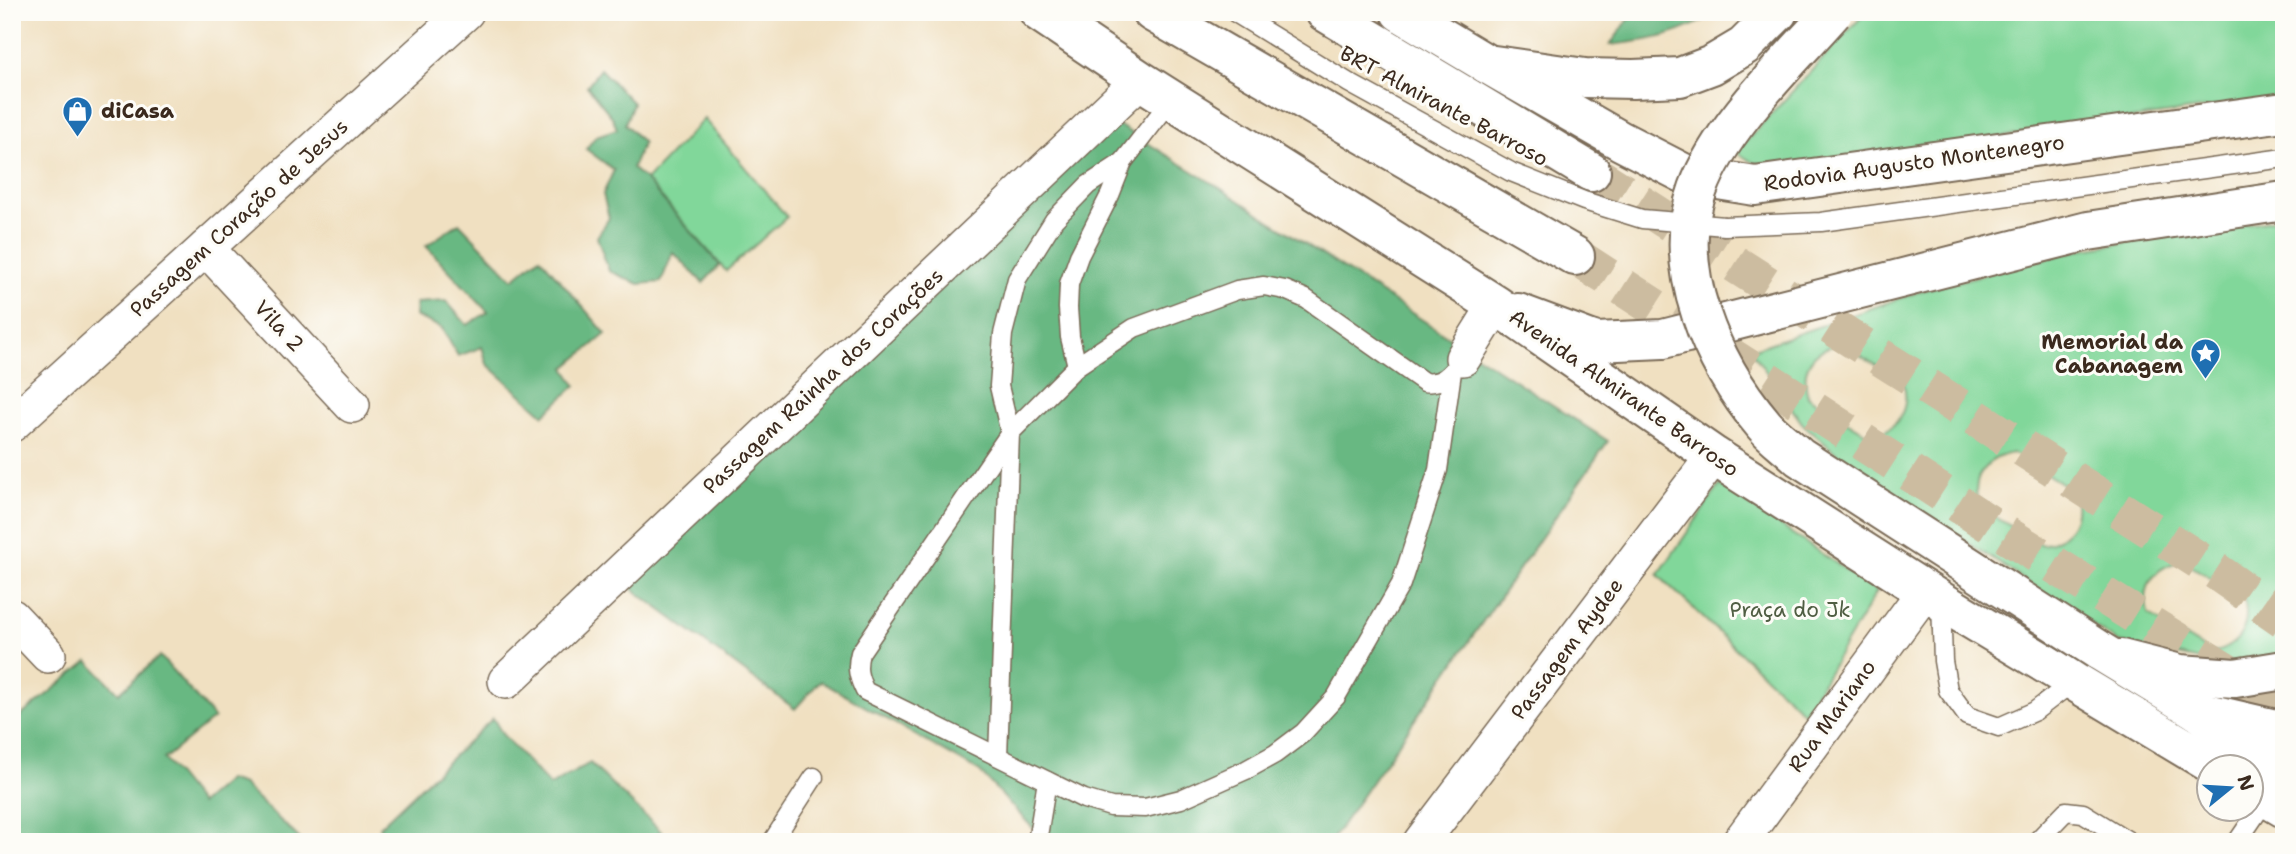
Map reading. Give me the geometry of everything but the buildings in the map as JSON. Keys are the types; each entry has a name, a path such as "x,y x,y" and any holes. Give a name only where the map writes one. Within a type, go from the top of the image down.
{"main road":[{"name":"Avenida Almirante Barroso","path":"1039,12 1156,90 1496,305 1714,456 1933,596 2194,754"},
{"path":"1152,12 1575,256"},
{"name":"Rodovia Augusto Montenegro","path":"1401,12 1621,141 1687,175 1755,186 2284,112"},
{"path":"1487,64 1585,78 1680,78 1712,65 1744,46 1778,12"},
{"path":"1833,12 1732,127 1697,190 1690,245 1692,274 1697,302 1710,341 1728,378 1766,427 1799,457 2198,712 2271,793"},
{"path":"1340,16 1591,172"},
{"path":"1496,305 1596,342 1663,339 2088,231 2284,201"},
{"path":"2102,652 2180,674 2235,678 2284,670"},
{"path":"2198,712 2284,731"}],"street":[{"name":"Passagem Coração de Jesus","path":"12,424 466,12"},
{"name":"Passagem Rainha dos Corações","path":"506,681 1156,90"},
{"name":"Vila 2","path":"206,248 352,405"},
{"path":"1457,365 1496,305"},
{"name":"Passagem Aydee","path":"1421,842 1714,456"},
{"name":"Rua Mariano","path":"1740,842 1933,596"},
{"path":"12,617 48,655"}],"lane":[{"name":"BRT Almirante Barroso","path":"1234,12 1349,82 1511,172 1584,201 1642,219 1725,226 1821,222 2284,158"},
{"path":"1077,366 1070,337 1069,284 1084,243 1124,162 1144,132 1156,90"},
{"path":"998,756 1010,433 999,386 1003,334 1017,279 1054,220 1088,185 1124,162"},
{"path":"1264,286 1285,289 1306,299 1424,382 1444,380 1457,365 1438,470 1401,583 1336,697 1303,733 1275,754 1246,770 1181,799 1145,808 1111,807 1084,799 865,691 856,665 860,653 1010,433 1077,366 1134,328 1237,290 1264,286"},
{"path":"1933,596 1948,690 1967,716 1999,727 2035,711 2074,681"},
{"path":"772,842 814,777"},
{"path":"1037,842 1047,781"},
{"path":"2237,842 2271,793"},
{"path":"2036,842 2066,811 2083,813 2130,842"}],"green space":[{"path":"1634,12 1718,12 1691,27 1666,36 1610,45"},
{"path":"1866,12 2284,12 2284,97 1805,165 1754,163 1736,152"},
{"path":"600,69 633,103 625,124 643,143 632,168 646,180 720,265 703,283 673,252 661,282 639,284 609,271 597,237 609,218 603,194 614,170 586,149 596,136 617,129 612,117 587,86"},
{"path":"704,119 787,217 726,271 646,180"},
{"path":"1112,121 1220,188 1608,441 1330,842 1046,842 980,772 820,681 795,709 623,582"},
{"path":"2284,218 2284,656 2218,664 2118,642 1846,462 1802,423 1751,350 1924,290 2083,249","holes":["1842,344 1903,382 1904,409 1889,429 1871,436 1808,397 1806,377 1810,361 1822,350","2013,453 2074,491 2075,519 2060,538 2042,545 1979,507 1976,487 1978,479 1987,465","2183,561 2244,599 2244,626 2241,634 2230,645 2212,653 2148,614 2148,586 2157,573"]},
{"path":"459,223 513,279 540,257 606,334 565,368 576,385 544,415 487,364 482,347 458,356 442,328 415,316 416,303 446,301 467,325 488,312 426,246"},
{"name":"Praça do Jk","path":"1720,485 1877,591 1804,713 1658,575"},
{"path":"160,656 214,718 164,759 200,804 228,780 243,785 300,839 297,842 12,842 12,723 88,661 119,693"},
{"path":"493,718 503,735 550,786 590,763 672,842 387,842 379,827"}],"tunnel":[{"path":"1591,172 2217,572 2284,619"},
{"path":"1575,256 2005,534 2284,708"}],"place":[{"name":"diCasa","path":"78,138"},
{"name":"Memorial da Cabanagem","path":"2206,381"}]}
